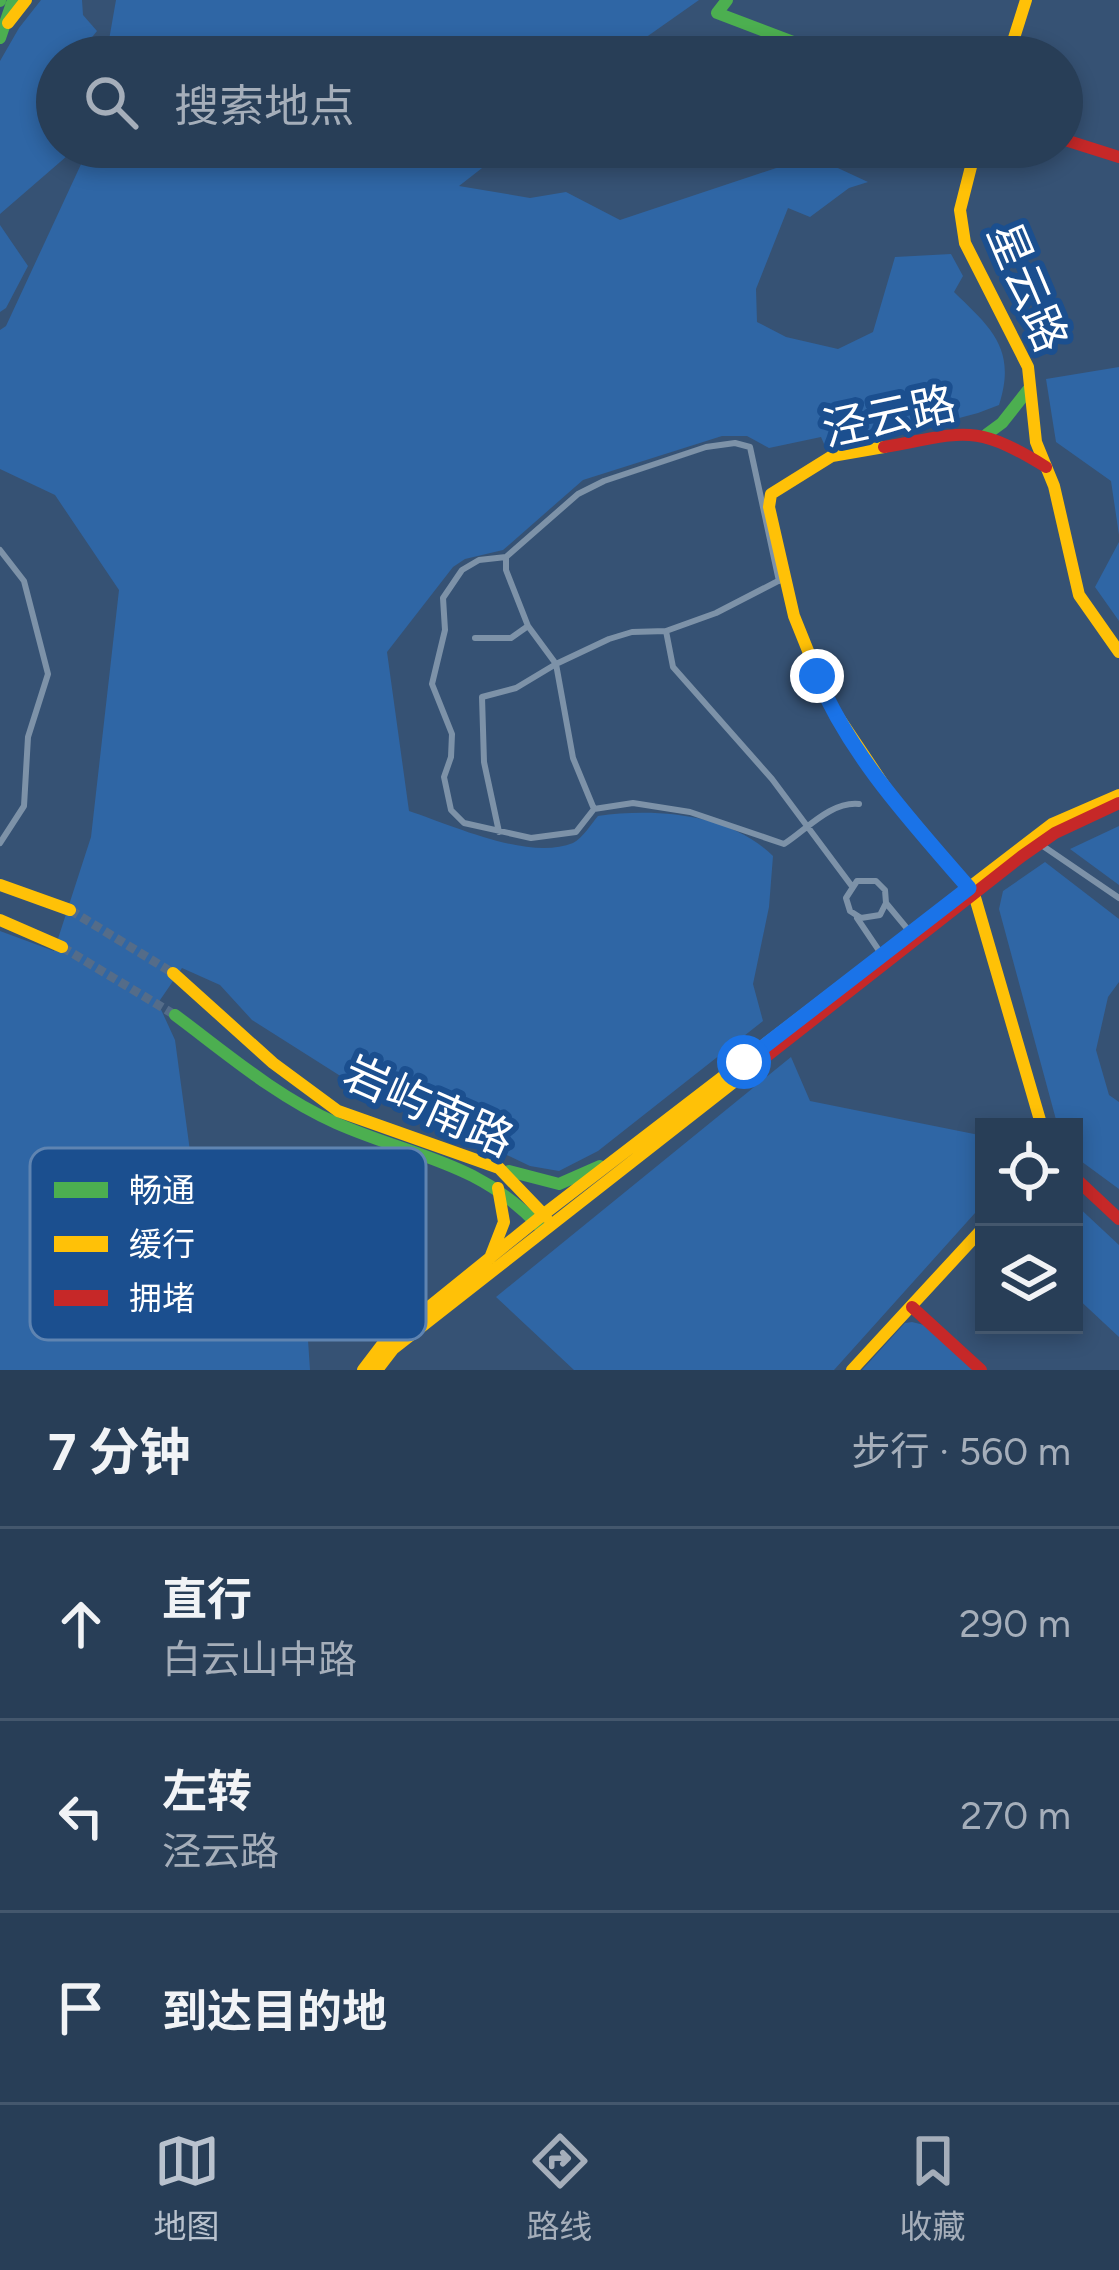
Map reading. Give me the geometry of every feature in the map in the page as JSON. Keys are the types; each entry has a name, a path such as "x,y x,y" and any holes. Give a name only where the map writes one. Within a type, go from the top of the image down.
{"main road":[{"path":"3,32 13,0"},
{"path":"3,32 26,0"},
{"path":"727,0 717,13 778,36"},
{"path":"1014,36 1026,0"},
{"path":"1083,147 1119,158"},
{"name":"星云路","path":"971,168 960,210 964,243 1028,367 1036,442 1079,596 1119,652"},
{"path":"987,434 1003,424 1030,387"},
{"name":"泾云路","path":"972,891 890,794 829,704 781,580 771,494 832,456 930,436 987,434 1046,467"},
{"path":"426,1310 544,1224 1052,824 1119,799"},
{"path":"426,1322 641,1142 910,933 1040,844 1119,799"},
{"path":"0,884 70,910"},
{"path":"972,891 1039,1118"},
{"path":"0,920 62,947"},
{"name":"岩屿南路","path":"172,973 276,1068 338,1111 499,1168 544,1224"},
{"name":"岩屿南路","path":"175,1015 278,1092 316,1113 412,1148"},
{"path":"499,1168 559,1184 581,1178 641,1142"},
{"name":"岩屿南路","path":"426,1153 480,1173 544,1224"},
{"path":"489,1261 504,1222 502,1197 495,1184"},
{"path":"1083,1185 1119,1219"},
{"path":"852,1370 975,1237"},
{"path":"912,1306 980,1370"},
{"path":"363,1370 388,1340"},
{"path":"377,1370 404,1340"}],"street":[{"path":"499,832 484,762 482,697 516,688 609,639 632,632 666,631 716,613 781,580 750,448 735,443 706,447 604,481 578,494 506,557 478,560 452,581 443,598 445,630 432,684 452,734 444,777 452,810 464,823 499,832 558,836 576,832 594,809 633,803 690,812 784,844 832,809 848,802 859,804"},
{"path":"0,550 24,581 47,674 28,737 23,806 0,843"},
{"path":"506,557 506,570 528,626 556,664 573,758 594,809"},
{"path":"475,638 511,638 528,626"},
{"path":"666,631 674,667 757,761 851,886"},
{"path":"1040,844 1119,898"},
{"path":"882,956 846,898 851,886 863,879 876,881 885,890 886,903 910,933"},
{"path":"855,915 874,918 886,903"}],"shaded area":[{"path":"41,0 82,0 83,15 97,31 93,36 36,36 36,168 53,168 0,214 0,61"},
{"path":"116,0 699,0 648,36 110,36"},
{"path":"79,168 482,168 459,186 530,198 566,192 620,220 776,168 838,168 868,182 849,188 810,217 788,208 756,289 757,322 786,337 838,349 873,332 895,257 951,254 963,276 954,292 989,329 1002,354 1004,386 999,405 978,413 828,453 821,437 769,448 747,436 722,436 583,480 503,550 465,559 453,567 387,652 409,811 490,839 534,848 573,843 598,816 667,814 735,830 773,856 769,907 753,984 763,1021 598,1151 559,1171 530,1166 342,1077 252,1020 220,985 182,968 158,1003 175,1040 190,1148 30,1148 30,1340 308,1340 310,1370 0,1370 0,931 54,951 91,837 119,590 55,495 0,469 0,330 6,326"},
{"path":"0,225 28,266 0,312"},
{"path":"1119,367 1119,535 1111,481 1056,442 1046,379"},
{"path":"1119,542 1119,621 1095,587"},
{"path":"1119,826 1119,885 1070,849"},
{"path":"1045,862 1119,919 1119,982 1108,997 1096,1050 1109,1095 1119,1102 1119,1189 1083,1163 1083,1118 1056,1118 999,909 1003,891"},
{"path":"791,1057 810,1101 975,1134 975,1213 834,1370 574,1370 496,1297"},
{"path":"1083,1211 1119,1245 1119,1337 1083,1303"},
{"path":"905,1323 924,1325 973,1370 862,1370"}],"tunnel":[{"path":"70,910 173,973"},
{"path":"62,947 175,1015"}],"traffic: fast":[{"path":"0,38 13,0"},
{"path":"727,0 717,13 778,36"},
{"path":"987,434 1028,390"},
{"path":"175,1015 293,1100 401,1148"},
{"path":"426,1157 492,1187 539,1226"},
{"path":"509,1171 559,1184 600,1166"}],"traffic: slow":[{"path":"8,23 26,0"},
{"path":"1015,36 1026,0"},
{"path":"971,168 960,210 965,243 1028,367 1036,442 1054,486 1079,595 1119,652"},
{"path":"884,447 832,456 771,494 769,507 794,616 829,703 890,794 974,894 1039,1118"},
{"path":"426,1309 1052,824 1119,795"},
{"path":"0,885 70,910"},
{"path":"0,920 62,947"},
{"path":"173,973 273,1063 338,1111 499,1168 546,1217"},
{"path":"426,1323 744,1074"},
{"path":"490,1258 504,1222 498,1188"},
{"path":"852,1370 975,1237"},
{"path":"363,1370 388,1340"},
{"path":"377,1370 404,1340"}],"traffic: jam":[{"path":"1083,146 1119,157"},
{"path":"884,447 968,435 1001,443 1046,467"},
{"path":"744,1074 1022,856 1055,833 1119,803"},
{"path":"1083,1185 1119,1219"},
{"path":"912,1307 981,1370"}],"route":[{"path":"744,1062 969,888 862,757 817,676"}]}
